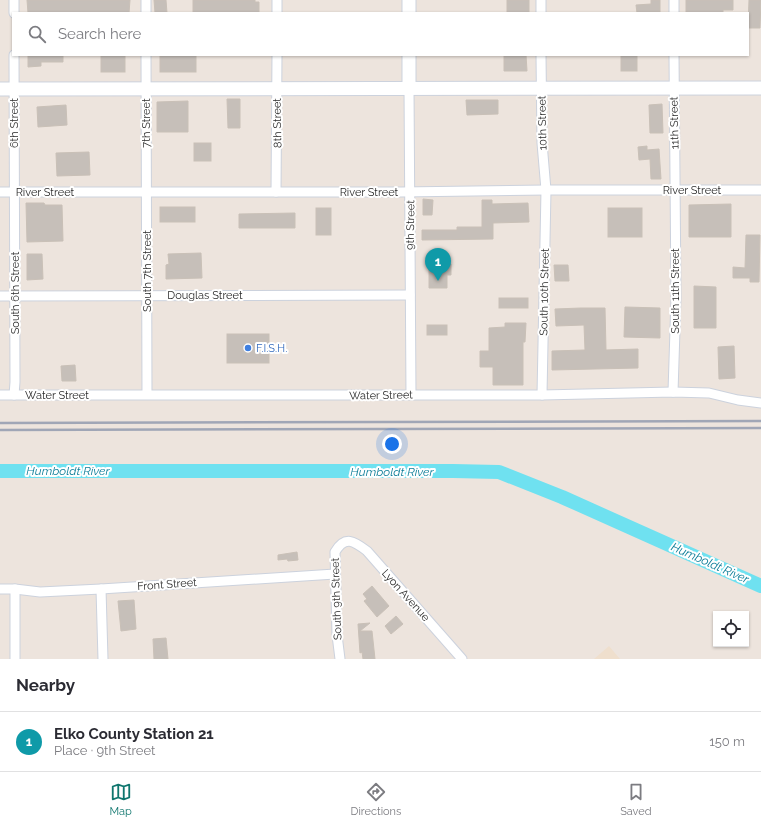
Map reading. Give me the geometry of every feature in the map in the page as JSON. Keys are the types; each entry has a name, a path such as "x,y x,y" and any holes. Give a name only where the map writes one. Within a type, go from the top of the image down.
{"street":[{"path":"14,0 14,12"},
{"path":"146,0 146,12"},
{"path":"277,0 277,12"},
{"path":"409,0 409,12"},
{"path":"541,0 541,12"},
{"path":"674,0 674,12"},
{"name":"6th Street","path":"14,56 14,192"},
{"name":"7th Street","path":"146,56 146,192"},
{"name":"8th Street","path":"276,192 277,56"},
{"name":"9th Street","path":"409,56 411,394"},
{"name":"10th Street","path":"541,56 542,143 546,190"},
{"name":"11th Street","path":"674,56 675,190"},
{"path":"0,89 761,88"},
{"name":"South 10th Street","path":"542,395 546,190"},
{"name":"South 11th Street","path":"673,392 676,298 675,190"},
{"name":"River Street","path":"0,192 761,190"},
{"name":"South 6th Street","path":"14,192 14,395"},
{"name":"South 7th Street","path":"146,192 146,394"},
{"name":"Douglas Street","path":"0,296 410,295"},
{"name":"Water Street","path":"0,395 542,395 673,392 709,393 738,400 761,403"},
{"name":"South 9th Street","path":"340,659 334,552 339,545 344,542"},
{"name":"Lyon Avenue","path":"344,542 355,543 367,551 462,659"},
{"name":"Front Street","path":"0,589 40,592 335,574"},
{"path":"14,589 15,659"},
{"path":"100,589 103,659"}],"shaded area":[{"path":"609,646 620,659 594,659"}],"building":[{"path":"27,0 130,0 129,12 28,12"},
{"path":"154,0 166,0 167,12 155,12"},
{"path":"193,0 255,0 255,2 259,2 259,12 193,12"},
{"path":"507,0 529,0 529,12 507,12"},
{"path":"651,0 660,0 660,12 637,12 636,5 651,4"},
{"path":"686,0 733,0 733,10 723,10 723,12 686,12"},
{"path":"749,0 761,0 760,28 749,28"},
{"path":"28,56 63,56 63,62 41,62 41,66 28,67"},
{"path":"101,56 125,56 125,72 101,72"},
{"path":"160,56 196,56 196,72 160,72"},
{"path":"504,56 526,56 527,71 504,71"},
{"path":"621,56 637,56 637,71 621,71"},
{"path":"227,99 240,99 240,128 228,128"},
{"path":"466,100 498,100 498,114 467,115"},
{"path":"188,101 188,132 157,132 157,102"},
{"path":"662,104 663,133 650,133 649,105"},
{"path":"66,105 67,125 38,127 37,107"},
{"path":"194,143 211,143 211,161 194,161"},
{"path":"647,146 647,150 659,149 661,179 651,179 650,159 639,160 638,147"},
{"path":"89,152 90,175 57,176 56,153"},
{"path":"423,199 433,200 432,215 423,215"},
{"path":"482,200 492,200 492,204 528,203 529,222 493,223 493,239 422,240 422,230 457,230 457,227 482,227"},
{"path":"26,203 62,205 63,241 27,242"},
{"path":"731,204 731,237 689,237 689,205"},
{"path":"160,207 195,207 195,222 160,222"},
{"path":"316,208 331,208 331,235 316,235"},
{"path":"608,208 642,208 642,237 608,237"},
{"path":"295,213 295,228 239,228 239,214"},
{"path":"746,235 760,235 759,282 750,282 750,278 733,278 733,267 745,268"},
{"path":"201,253 202,278 166,279 166,265 169,264 168,254"},
{"path":"27,254 42,254 43,279 27,280"},
{"path":"429,264 451,264 451,275 447,275 447,288 429,288"},
{"path":"554,265 568,265 569,281 555,281"},
{"path":"694,286 716,287 716,328 694,328"},
{"path":"499,298 528,298 528,308 499,308"},
{"path":"625,307 660,308 660,338 624,337"},
{"path":"605,308 606,350 638,349 638,368 552,370 552,351 585,350 584,325 556,326 555,309"},
{"path":"505,323 526,323 525,342 523,342 523,385 493,385 493,367 480,367 480,351 489,351 489,328 505,327"},
{"path":"427,325 447,325 447,335 427,335"},
{"name":"F.I.S.H.","path":"227,334 269,334 269,363 227,363"},
{"path":"734,346 735,378 719,379 718,347"},
{"path":"75,365 76,381 62,381 61,366"},
{"path":"297,552 298,560 278,560 278,555"},
{"path":"372,586 389,606 377,617 364,601 367,599 363,594"},
{"path":"134,600 136,629 121,631 118,601"},
{"path":"396,616 403,624 391,634 385,626"},
{"path":"370,623 360,631 372,631 375,659 363,659 362,652 360,653 358,624"},
{"path":"166,638 168,659 154,659 153,639"}],"waterway":[{"name":"Humboldt River","path":"0,471 499,472 562,497 761,586"}],"railway":[{"path":"0,423 761,421"},
{"path":"0,430 761,428"}],"place":[{"name":"Elko County Station 21","path":"438,281"},
{"name":"F.I.S.H.","path":"248,348"}]}
